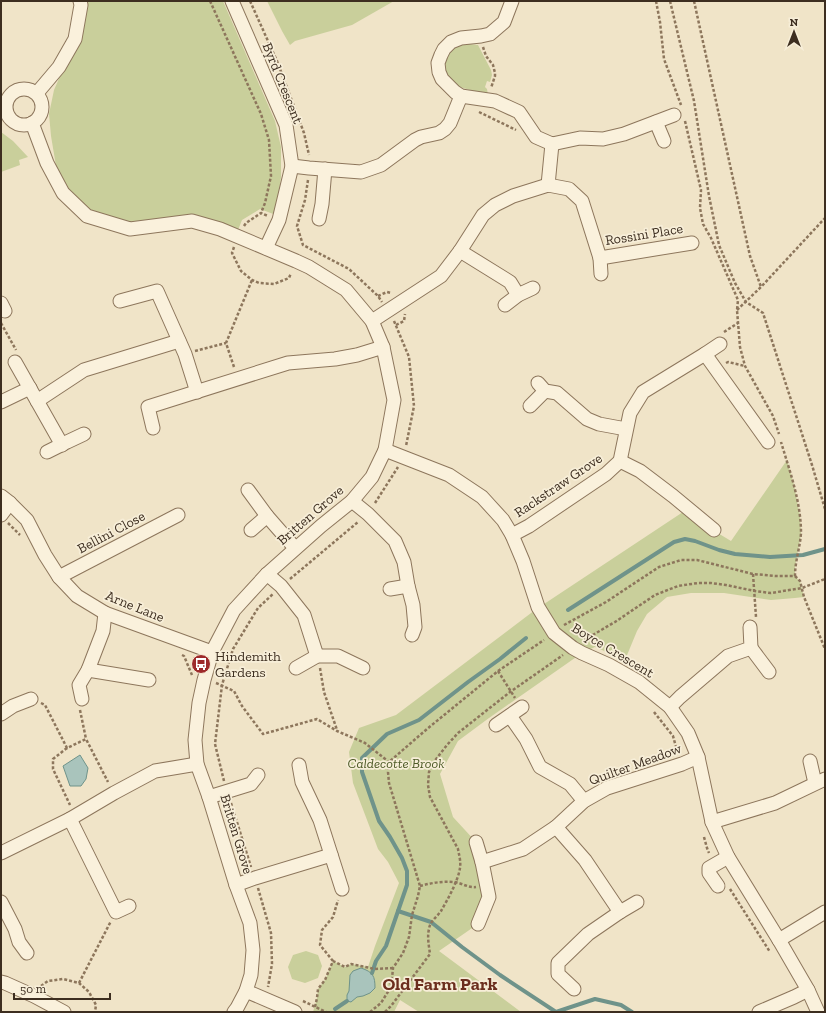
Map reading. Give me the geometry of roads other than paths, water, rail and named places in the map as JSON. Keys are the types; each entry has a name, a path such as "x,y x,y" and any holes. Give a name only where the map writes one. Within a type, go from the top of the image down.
{"street":[{"path":"37,94 59,67 75,39 80,1"},
{"name":"Byrd Crescent","path":"232,1 286,125 292,166 279,220 266,248"},
{"path":"512,1 504,22 490,34 461,38 451,42 444,49 438,63 439,72 442,79 455,92 461,96 495,101 519,112 536,137 552,144 580,138 603,139 624,134 656,122 680,116"},
{"path":"21,89 27,89 32,90 40,98 42,110 37,120 26,125 12,119 8,115 4,104 11,94 21,89"},
{"path":"292,166 361,172 381,165 415,140 439,133 445,129 450,123 461,96"},
{"path":"656,122 664,141"},
{"name":"Britten Grove","path":"32,123 47,163 63,193 87,216 130,229 192,221 220,229 309,267 346,290 372,321 383,347 394,400 385,450 372,476 352,501 295,548 267,574 234,610 212,652 204,680 199,703 195,740 197,764 209,797 236,885 250,923 253,950 251,975 246,991 234,1012"},
{"path":"548,185 552,144"},
{"path":"319,218 322,204 324,169"},
{"name":"Rossini Place","path":"372,321 441,276 460,251 483,215 495,205 513,196 548,185 569,189 582,201 600,258 601,274"},
{"name":"Rossini Place","path":"600,258 692,243"},
{"path":"460,251 510,282 518,295"},
{"path":"505,305 518,295 533,288"},
{"path":"120,301 157,291 185,354 197,392"},
{"name":"Rackstraw Grove","path":"512,535 529,526 606,474 620,461 630,413 643,392 705,354 720,339"},
{"path":"37,400 84,370 179,341"},
{"path":"153,428 148,407 288,363 335,359 357,355 383,347"},
{"path":"705,354 768,442"},
{"path":"16,357 30,388 62,445"},
{"path":"530,406 542,387 557,394 587,419 599,424 626,429"},
{"path":"1,402 30,388"},
{"path":"48,452 84,434"},
{"name":"Boyce Crescent","path":"385,450 449,475 482,497 502,520 512,535 523,561 538,607 554,633 572,648 609,665 639,682 670,706 688,733 698,757 712,822 728,857 779,940 808,990 818,1012"},
{"name":"Rackstraw Grove","path":"620,461 640,471 714,530"},
{"path":"248,490 295,548"},
{"path":"1,515 5,500"},
{"name":"Arne Lane","path":"5,500 27,520 45,555 59,577 77,596 105,613 212,652"},
{"path":"352,501 368,514 395,541 404,562 413,605 415,627 412,635"},
{"name":"Bellini Close","path":"59,577 178,515"},
{"path":"251,530 268,516"},
{"path":"267,574 281,586 304,615 317,656"},
{"path":"390,589 408,586"},
{"path":"82,699 79,685 88,670 103,631 105,613"},
{"path":"750,627 752,648 769,672"},
{"path":"670,706 728,656 752,648"},
{"path":"296,668 317,656 338,656 363,668"},
{"path":"88,670 149,680"},
{"path":"1,714 13,706 31,699"},
{"path":"496,725 522,706"},
{"name":"Quilter Meadow","path":"510,716 526,739 540,767 570,784 584,801"},
{"name":"Quilter Meadow","path":"482,862 523,849 556,827 584,801 606,788 682,764 698,757"},
{"path":"712,822 775,803 820,781 810,761"},
{"path":"1,853 70,819 114,793 156,771 197,764"},
{"path":"299,765 302,782 320,820 342,889"},
{"path":"209,797 255,784"},
{"path":"70,819 116,912 129,906"},
{"path":"556,827 585,860 620,912"},
{"path":"476,842 482,862 489,897 478,924"},
{"path":"236,885 331,855"},
{"path":"718,886 710,873 709,868 728,857"},
{"path":"1,902 15,929 19,942 27,953"},
{"path":"574,989 558,974 558,963 588,934 637,902"},
{"path":"779,940 825,912"},
{"path":"1,982 34,996 63,1012"},
{"path":"759,1012 808,990"},
{"path":"246,991 264,998 287,1010"}],"water":[{"path":"80,755 88,768 86,779 81,786 70,786 63,766"},
{"path":"361,968 371,973 374,977 375,988 370,993 357,997 351,1002 347,1001 350,975 353,971"}],"waterway":[{"path":"568,610 674,542 685,539 735,554 770,557 803,555 825,549"},
{"path":"372,973 376,961 386,946 407,885 407,871 402,858 379,821 362,772 362,758 387,734 419,720 526,638"},
{"path":"398,911 431,922 500,975 556,1012 595,999 621,1005 632,1012"},
{"path":"335,1009 347,1001"}],"place":[{"name":"Hindemith Gardens","path":"201,664"}],"district":[{"name":"Old Farm Park","path":"440,984"}],"park label":[{"name":"Caldecotte Brook","path":"396,763"}]}
